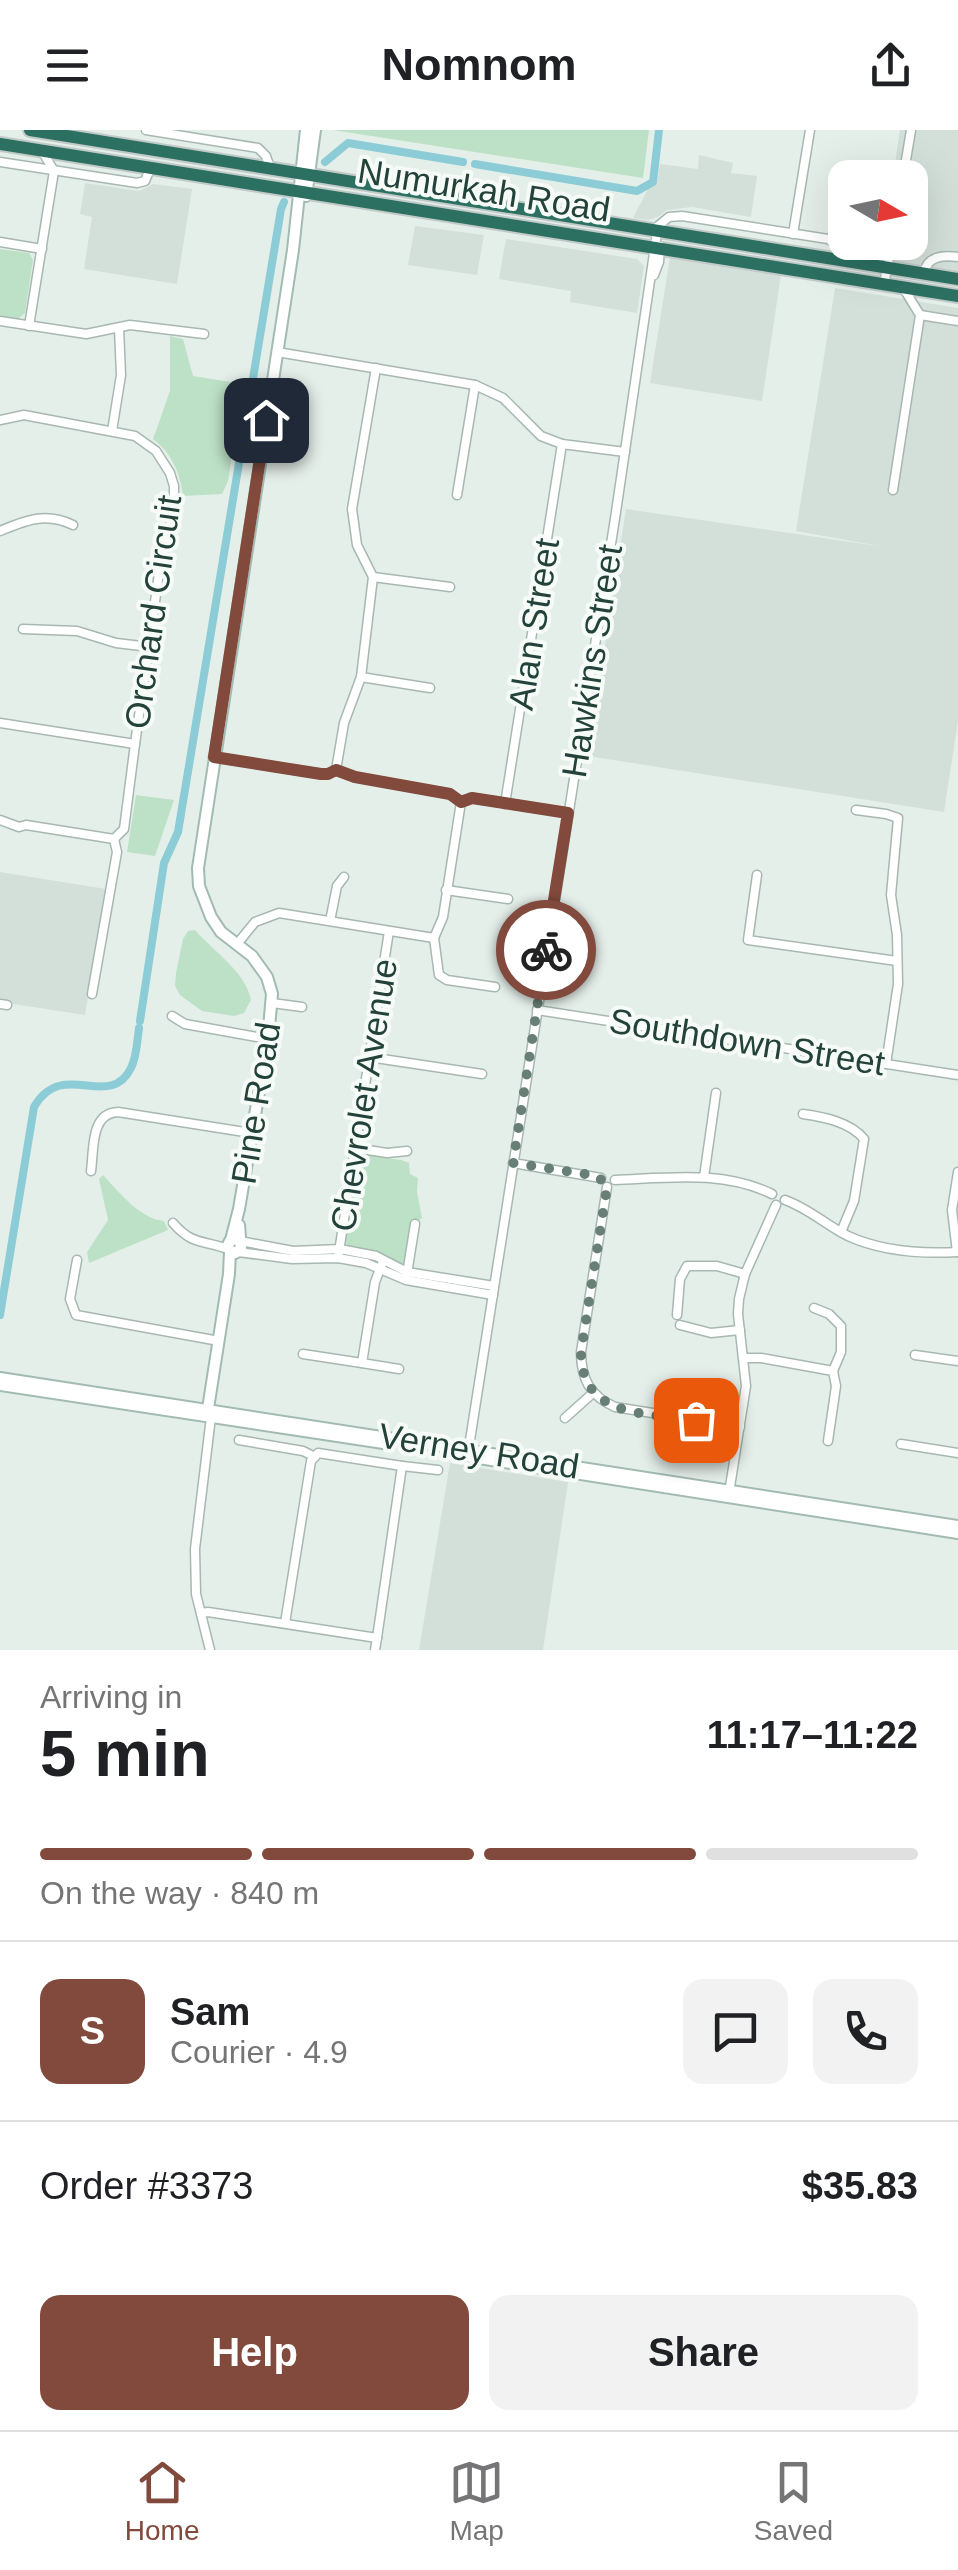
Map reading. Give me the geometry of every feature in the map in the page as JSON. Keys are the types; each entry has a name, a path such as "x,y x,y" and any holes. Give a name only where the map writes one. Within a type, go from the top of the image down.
{"highway":[{"name":"Numurkah Road","path":"40,131 958,278"},
{"name":"Numurkah Road","path":"5,137 42,150 958,296"},
{"path":"130,146 151,167"},
{"path":"460,199 464,213 478,220"},
{"path":"924,273 928,284 938,292"}],"street":[{"path":"146,130 203,134 258,148 270,168"},
{"path":"793,234 810,130"},
{"path":"906,160 912,130"},
{"name":"Pine Road","path":"209,1414 272,1003 267,977 252,956 220,932 210,917 199,886 199,852 310,133"},
{"path":"29,326 54,171 42,150"},
{"path":"0,162 137,183 145,181 151,167"},
{"path":"658,249 658,226 669,217 682,216 828,239 852,262"},
{"path":"0,242 42,249"},
{"name":"Hawkins Street","path":"468,1452 652,280 660,262 658,249"},
{"path":"924,273 935,258 958,257"},
{"path":"884,284 889,260"},
{"path":"893,490 920,315 903,287"},
{"path":"920,315 958,321"},
{"path":"0,322 86,334 130,325 204,334"},
{"path":"112,430 121,375 119,328"},
{"path":"276,352 475,384 503,398 541,436 562,444 625,452"},
{"path":"336,770 344,723 362,677 373,577 357,545 352,509 376,368"},
{"path":"457,496 475,384"},
{"name":"Orchard Circuit","path":"0,420 24,415 135,436 156,451 174,486 174,509 160,566 136,744 0,723"},
{"name":"Alan Street","path":"505,804 562,444"},
{"path":"0,530 41,517 74,524"},
{"path":"373,577 450,587"},
{"path":"24,629 77,631 116,643 150,647"},
{"path":"362,677 430,688"},
{"path":"114,839 124,829 136,744"},
{"path":"214,757 321,774 336,770 450,794 461,802"},
{"path":"461,802 472,798 568,813"},
{"path":"461,802 443,917 434,938 439,975 447,980 494,987"},
{"path":"856,810 898,818 891,895 898,984 886,1064"},
{"path":"5,821 20,820 26,825 114,839"},
{"path":"92,994 117,852 114,839"},
{"path":"758,875 748,940 898,962"},
{"path":"330,920 337,886 344,877"},
{"path":"446,890 508,899"},
{"path":"237,944 256,922 279,913 434,938"},
{"name":"Chevrolet Avenue","path":"339,1254 388,931"},
{"path":"272,1003 302,1007"},
{"name":"Southdown Street","path":"536,1010 958,1075"},
{"path":"172,1016 185,1024 268,1039"},
{"path":"369,1057 482,1074"},
{"path":"704,1178 716,1094"},
{"path":"90,1172 98,1124 109,1112 251,1133"},
{"path":"803,1114 830,1119 858,1131 864,1138 854,1202 841,1232"},
{"path":"355,1148 387,1153 407,1151"},
{"path":"513,1163 608,1182 704,1178 743,1183 772,1194 782,1192 785,1200 855,1238 930,1253 957,1252 952,1210 958,1172"},
{"path":"608,1182 581,1352 581,1368 592,1393 619,1408 740,1427"},
{"path":"772,1194 776,1204 785,1200"},
{"path":"728,1494 746,1386 739,1299 745,1274 776,1204"},
{"path":"173,1223 190,1240 293,1251 318,1248 382,1264 406,1276 493,1290"},
{"path":"406,1276 415,1224"},
{"path":"76,1260 70,1299 76,1315 219,1341"},
{"path":"362,1363 375,1282 382,1264"},
{"path":"740,1330 711,1334 678,1320 681,1274 687,1266 717,1266 745,1274"},
{"path":"814,1308 828,1314 842,1331 841,1352 833,1371 836,1386 828,1441"},
{"path":"303,1354 399,1369"},
{"path":"915,1354 958,1362"},
{"path":"744,1358 833,1371"},
{"name":"Verney Road","path":"0,1382 958,1530"},
{"path":"565,1418 592,1393"},
{"path":"209,1414 210,1440 195,1549 196,1594 210,1650"},
{"path":"239,1440 304,1451 314,1457"},
{"path":"901,1444 958,1453"},
{"path":"285,1623 314,1457 318,1454 438,1470"},
{"path":"375,1650 402,1466"},
{"path":"201,1614 376,1638"}],"shaded area":[{"path":"900,130 958,130 958,275 879,262 928,260 928,160 896,160"},
{"path":"699,155 733,163 731,173 757,176 751,217 692,207 667,210 648,220 633,218 648,189 657,184 660,164 698,169"},
{"path":"85,183 139,191 153,184 192,189 177,284 84,269 92,217 80,214"},
{"path":"415,226 484,235 477,275 408,265"},
{"path":"506,239 637,259 644,266 637,313 570,302 571,291 499,279"},
{"path":"670,257 781,275 762,401 650,383"},
{"path":"835,288 958,308 958,721 944,812 588,756 626,509 885,547 796,531"},
{"path":"0,872 106,889 85,1015 0,1002"},
{"path":"450,1463 568,1482 543,1650 419,1650"}],"green space":[{"path":"333,130 649,130 643,178"},
{"path":"0,249 29,253 33,260 25,313 18,319 0,316"},
{"path":"170,336 183,339 193,376 243,384 228,481 222,494 183,496 174,464 153,439 170,391"},
{"path":"136,795 174,800 155,856 127,852"},
{"path":"195,930 243,980 251,1000 244,1013 234,1016 202,1011 180,995 175,986 183,939 188,931"},
{"path":"360,1154 409,1163 410,1174 418,1178 422,1218 413,1224 406,1261 399,1266 347,1246 345,1237"},
{"path":"103,1175 138,1210 164,1221 168,1230 89,1263 87,1252 108,1220 99,1179"}],"waterway":[{"path":"475,164 637,191 653,182 659,130"},
{"path":"325,162 348,143 463,162"},
{"path":"140,1021 164,863 178,832 284,202"},
{"path":"0,1315 34,1107 58,1086 111,1086 122,1080 133,1063 139,1028"}],"way so far":[{"path":"546,950 513,1163 598,1176 607,1187 581,1352 581,1368 592,1393 615,1407 696,1420"}],"route":[{"path":"266,420 214,757 321,774 336,770 450,794 461,802 472,798 568,813 546,950"}]}
